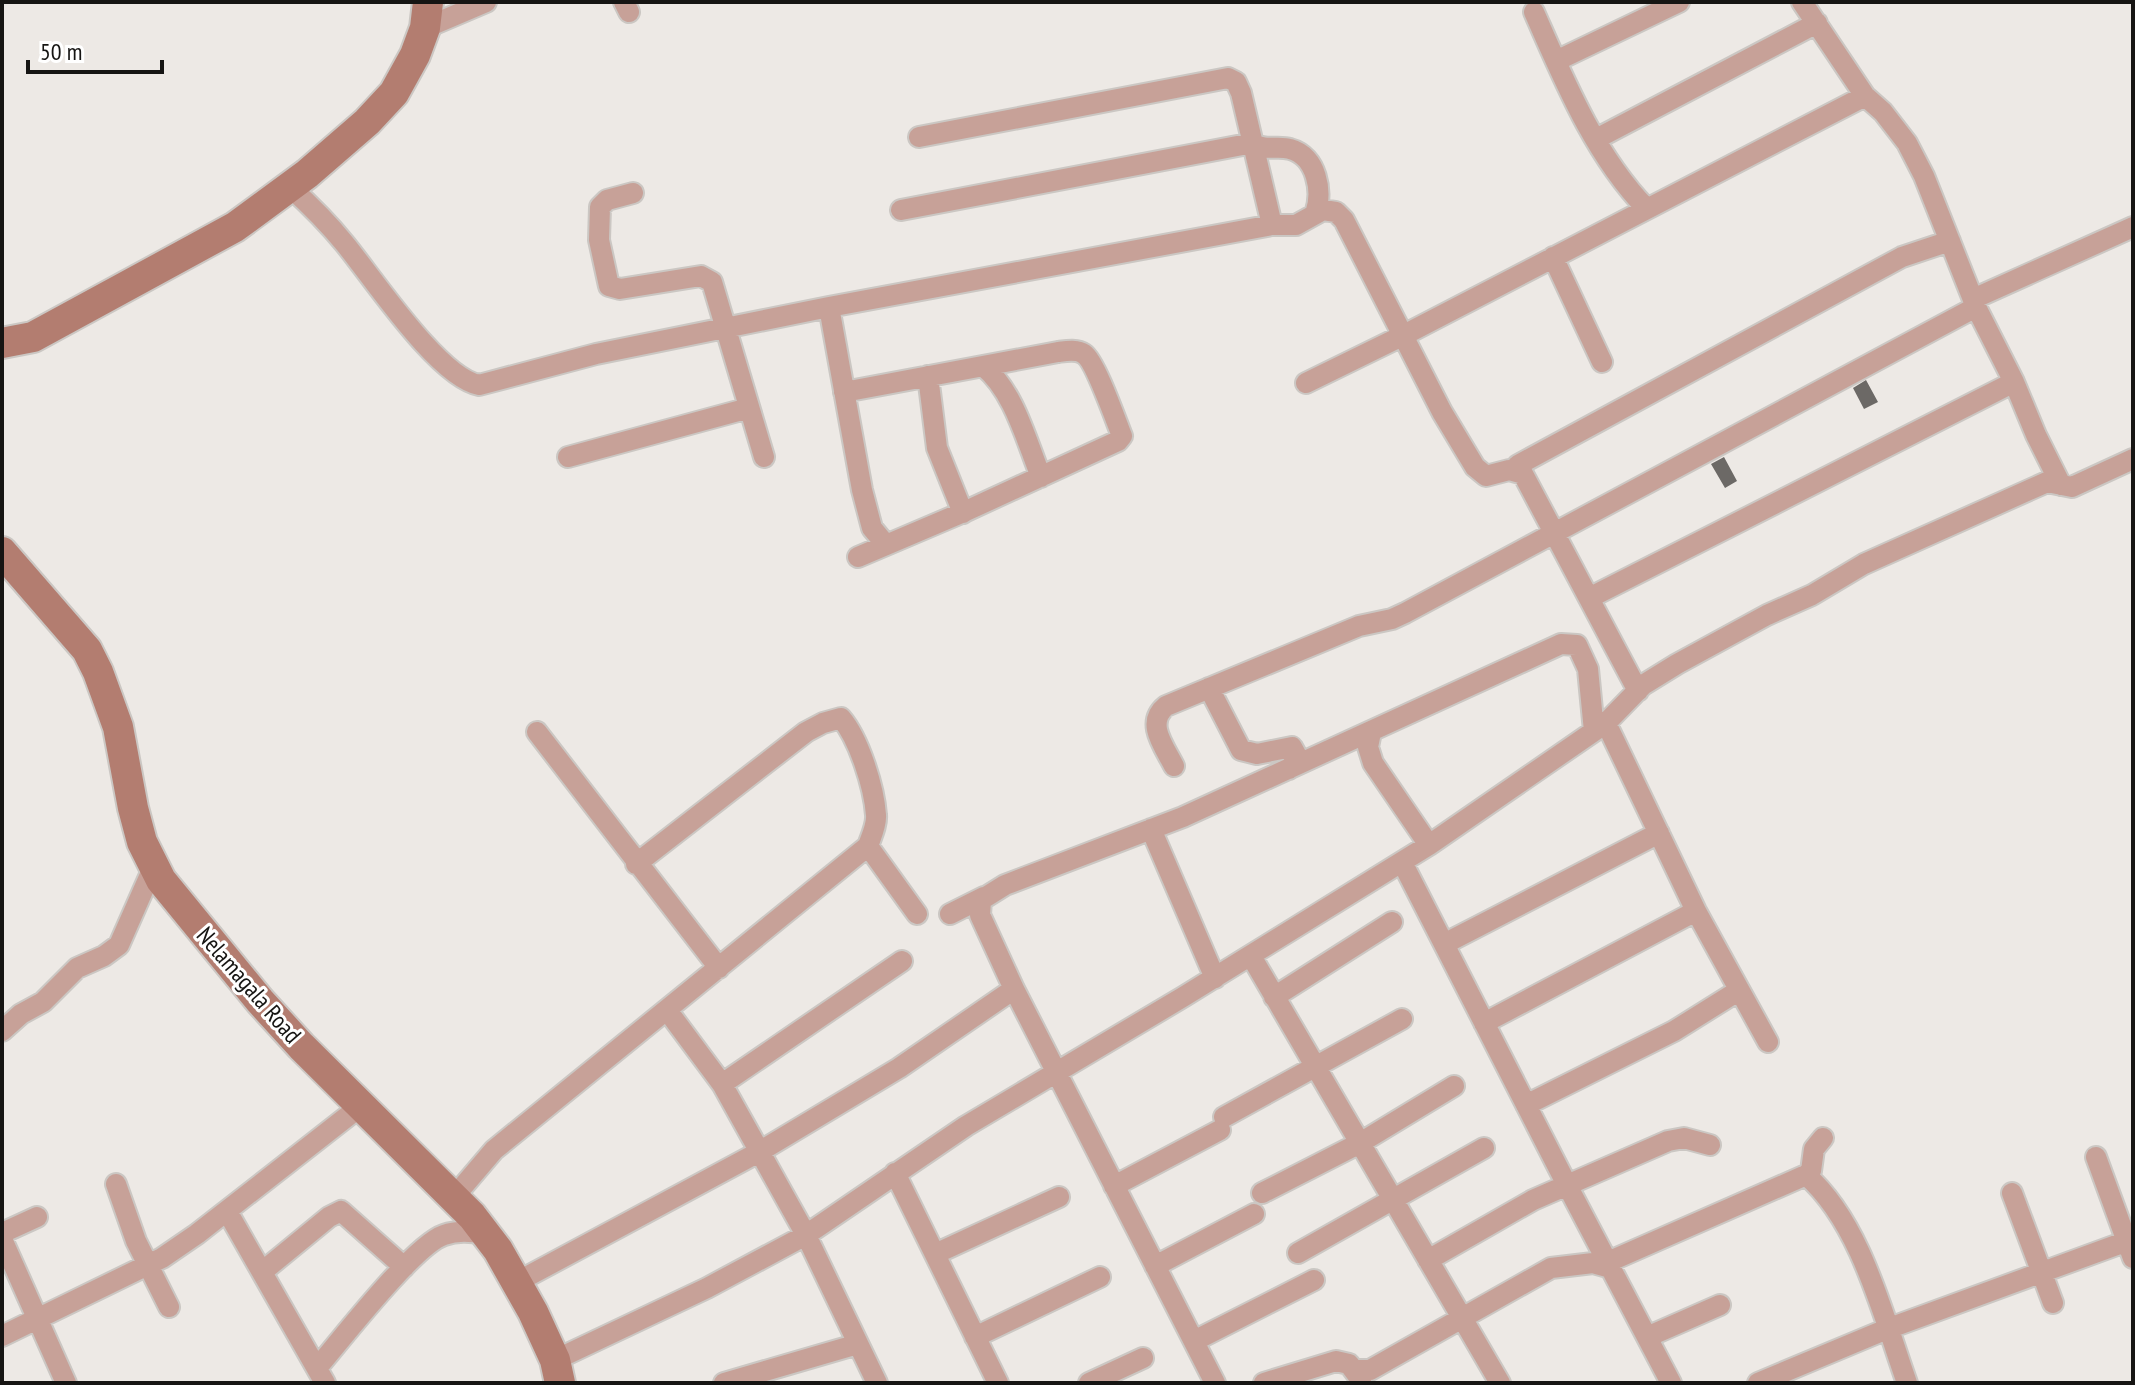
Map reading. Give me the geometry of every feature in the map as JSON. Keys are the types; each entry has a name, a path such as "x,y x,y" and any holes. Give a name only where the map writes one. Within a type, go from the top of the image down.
{"street":[{"path":"2,343 33,337 235,227 290,187 367,122 394,93 408,71 426,15 486,2"},
{"path":"1556,61 1679,2"},
{"path":"1802,2 1865,96 1883,112 1907,143 1924,176 1975,303 2061,485"},
{"path":"1534,12 1612,169 1646,208"},
{"path":"1596,139 1817,23"},
{"path":"919,137 1228,78 1239,87 1272,225"},
{"path":"1306,383 1865,96"},
{"path":"901,210 1253,143 1261,148 1293,150 1307,160 1320,194 1315,214"},
{"path":"290,187 327,223 449,368 471,384 479,385 596,354 829,307 1272,225 1296,225 1323,210 1332,210 1344,220 1442,412 1475,467 1486,476 1516,471 1523,474 1638,691"},
{"path":"633,193 607,200 600,207 599,240 609,286 620,289 701,276 709,279 716,287 725,328 764,457"},
{"path":"1174,766 1156,728 1157,716 1166,706 1359,626 1392,619 1975,303 2133,227"},
{"path":"1516,471 1518,465 1902,257 1950,241"},
{"path":"1553,257 1602,362"},
{"path":"829,307 868,516 877,537 886,545"},
{"path":"844,392 1067,351 1083,353 1095,369 1121,438 963,513 858,557"},
{"path":"983,366 999,381 1007,395 1041,477"},
{"path":"928,376 937,448 963,513"},
{"path":"1589,598 2014,382"},
{"path":"568,457 749,408"},
{"path":"557,1372 806,1235 966,1126 1215,978 1429,845 1600,727 1638,691 1677,664 1767,615 1812,595 1864,564 2047,482 2072,487 2133,459"},
{"name":"Nelamagala Road","path":"2,552 87,650 98,672 118,727 133,808 153,868 260,1001 301,1046 454,1197 487,1234 517,1282 557,1372"},
{"path":"950,914 1005,885 1151,829 1561,644 1572,643 1581,650 1588,669 1600,727 1659,833 1738,991 1768,1042"},
{"path":"1209,688 1241,750 1251,755 1292,747 1298,758 1289,769"},
{"path":"454,1197 494,1150 868,846 877,818 869,781 852,730 841,718 806,732 636,864"},
{"path":"537,732 719,968"},
{"path":"1371,732 1368,747 1373,763 1429,845"},
{"path":"1151,829 1215,978"},
{"path":"1444,944 1659,833"},
{"path":"868,846 917,914"},
{"path":"1402,862 1671,1383"},
{"path":"2,1031 21,1014 43,1002 82,965 104,956 119,945 153,868"},
{"path":"984,897 979,902 980,915 1014,989 1215,1383"},
{"path":"1484,1023 1696,911"},
{"path":"1274,997 1392,922"},
{"path":"1251,956 1462,1318 1494,1381"},
{"path":"722,1084 902,961"},
{"path":"517,1282 759,1152 899,1068 1014,989"},
{"path":"1526,1105 1674,1031 1738,991"},
{"path":"667,1010 722,1084 806,1235 877,1383"},
{"path":"1114,1186 1402,1019"},
{"path":"1262,1193 1360,1143 1454,1086"},
{"path":"2,1336 150,1265 197,1234 362,1105"},
{"path":"1264,1383 1326,1362 1343,1362 1359,1376 1551,1268 1593,1263 1609,1265 1806,1175 1811,1171 1814,1149 1823,1138"},
{"path":"1428,1260 1533,1200 1676,1139 1710,1145"},
{"path":"1298,1253 1484,1148"},
{"path":"1758,1383 1887,1329 2043,1272 2131,1246 2096,1157"},
{"path":"895,1173 998,1383"},
{"path":"1806,1175 1838,1211 1862,1259 1907,1383"},
{"path":"116,1184 136,1241 169,1307"},
{"path":"2012,1193 2053,1303"},
{"path":"935,1254 1059,1197"},
{"path":"227,1211 321,1376 404,1267 426,1245 445,1234 487,1234"},
{"path":"262,1272 333,1214 341,1211 404,1267"},
{"path":"1155,1266 1254,1214"},
{"path":"2,1233 37,1217"},
{"path":"2,1239 66,1383"},
{"path":"975,1337 1100,1277"},
{"path":"1194,1341 1314,1280"},
{"path":"1647,1337 1720,1305"},
{"path":"724,1383 858,1344"},
{"path":"1089,1383 1143,1358"}],"building":[{"path":"1866,380 1878,402 1864,409 1853,388"},
{"path":"1724,457 1737,481 1725,488 1711,464"}]}
